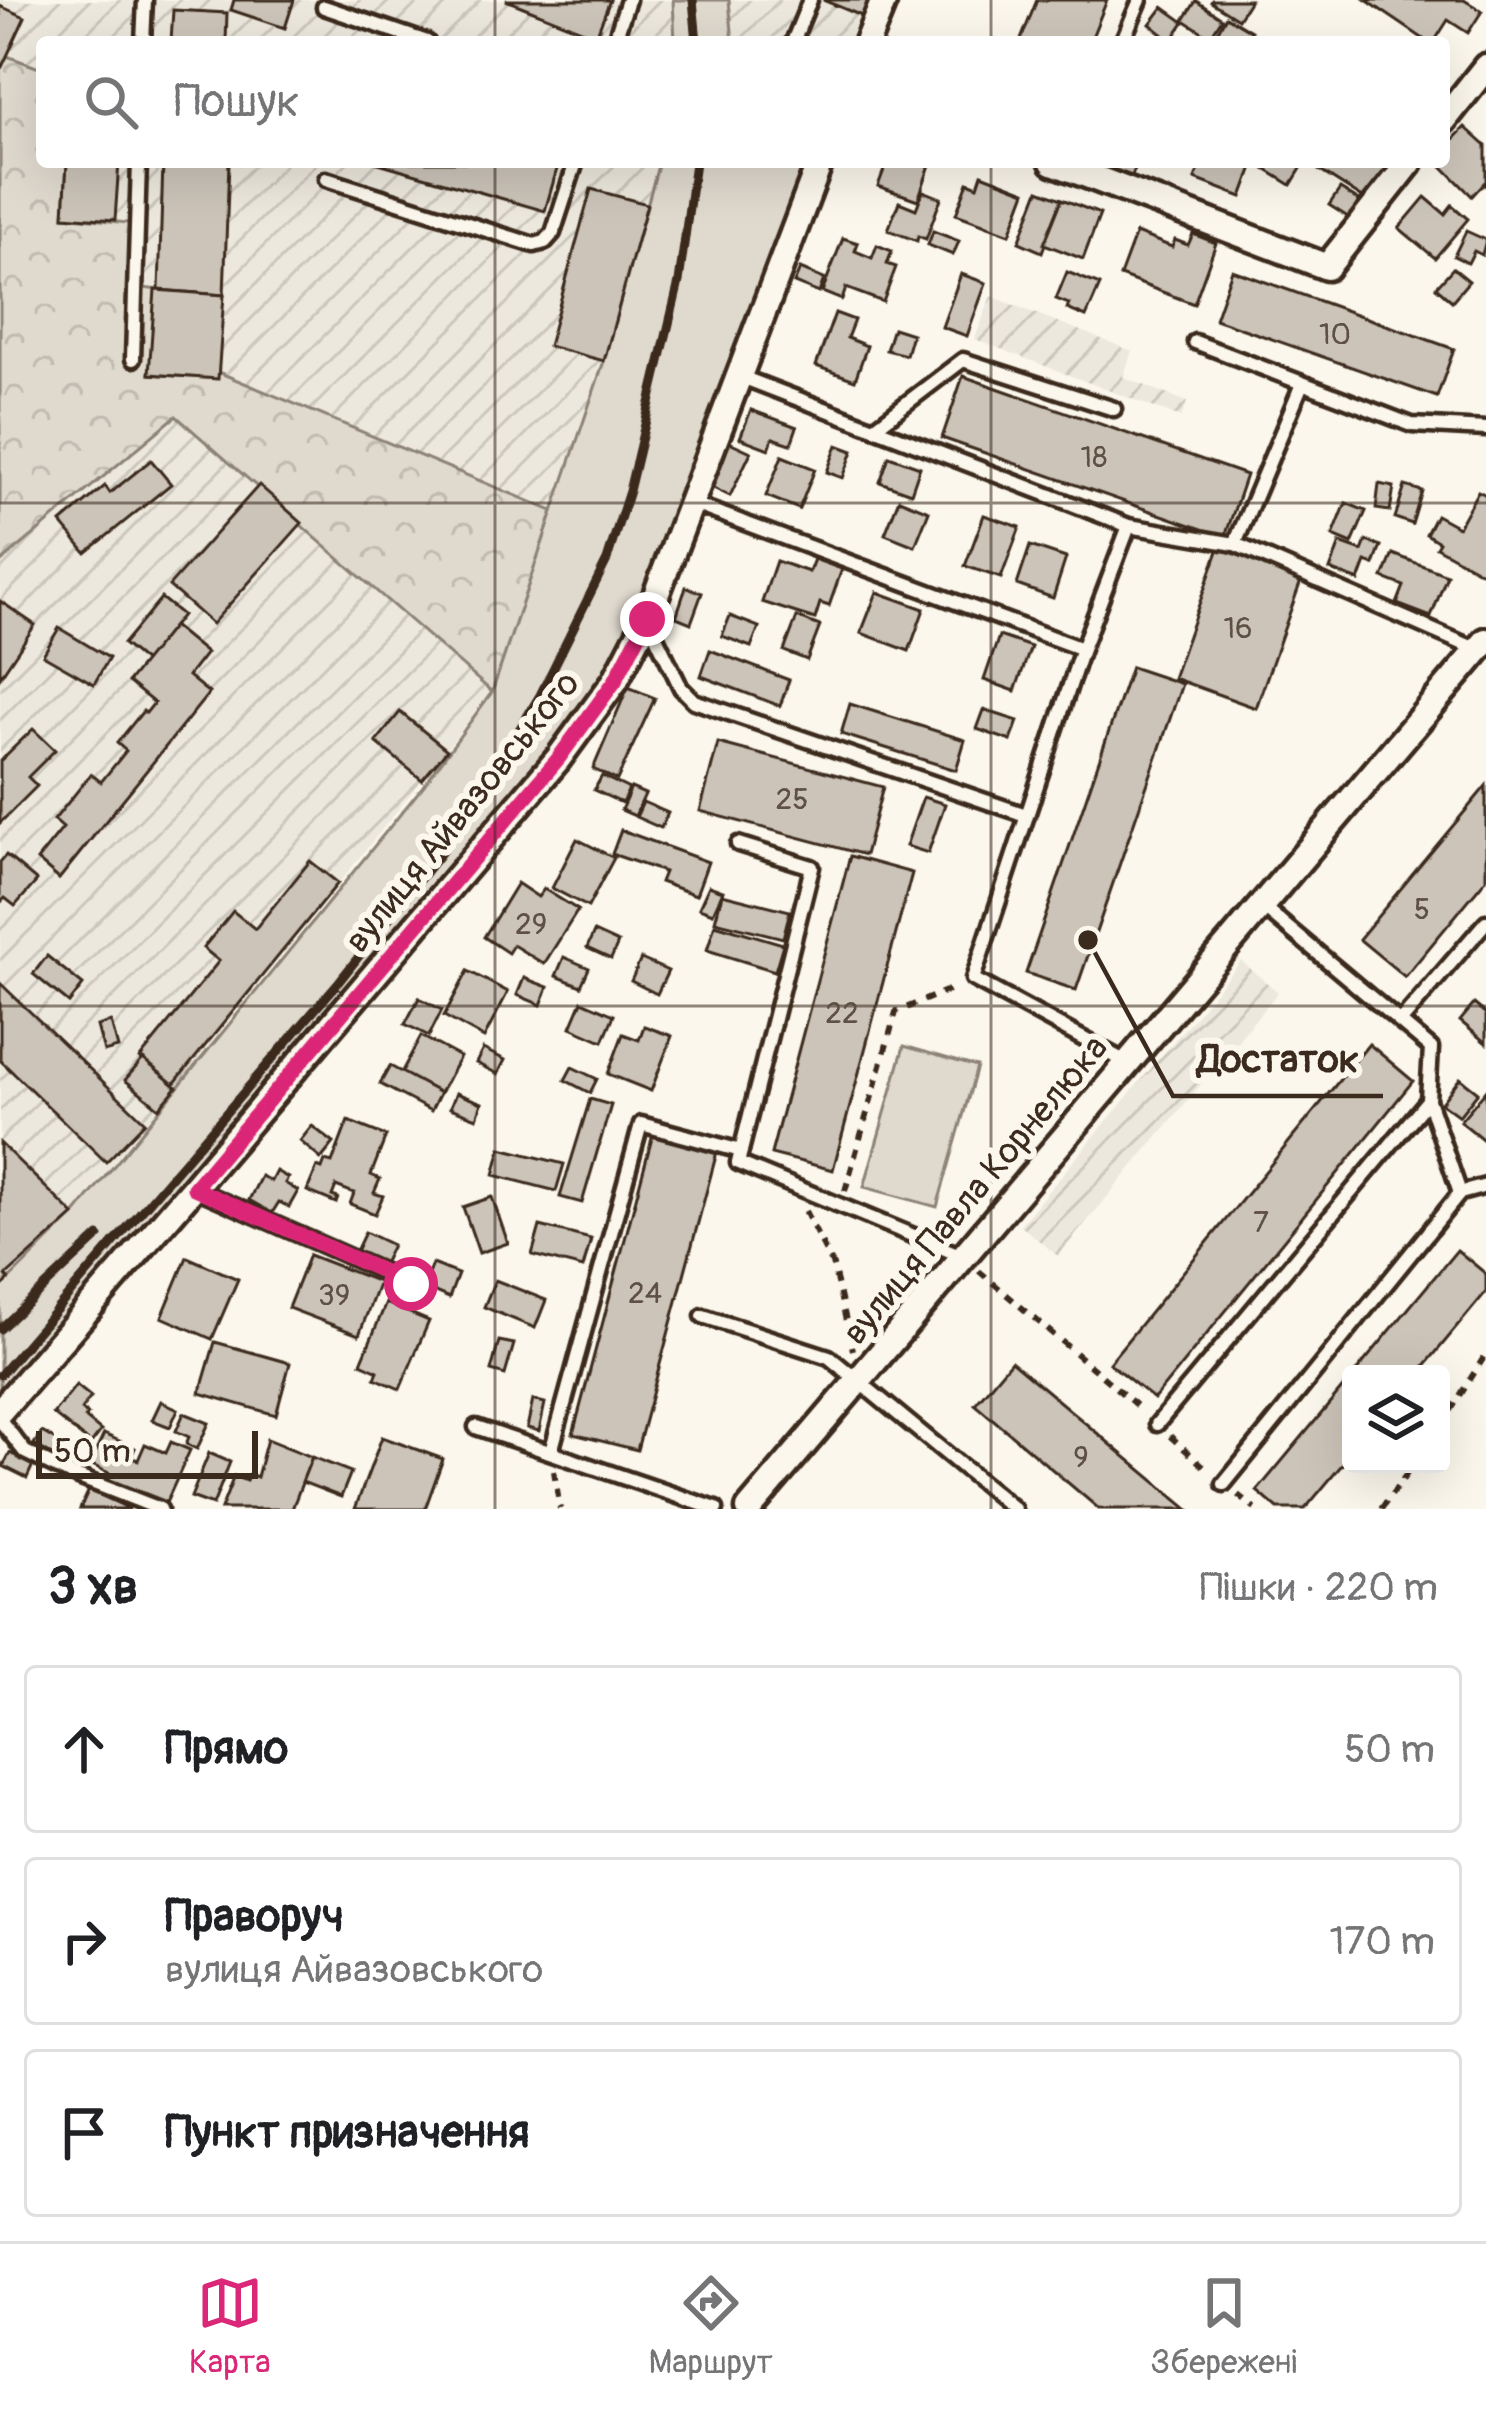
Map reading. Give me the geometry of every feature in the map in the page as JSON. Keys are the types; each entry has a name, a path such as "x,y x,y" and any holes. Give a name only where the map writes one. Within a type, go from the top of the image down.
{"street":[{"path":"869,36 884,0"},
{"path":"1450,112 1486,67"},
{"name":"вулиця Айвазовського","path":"0,1416 558,759 615,681 647,619 818,168"},
{"path":"1074,168 1327,267 1406,168"},
{"name":"вулиця Павла Корнелюка","path":"749,1509 1482,646"}],"lane":[{"path":"143,36 145,0"},
{"path":"616,36 628,0"},
{"path":"795,36 810,0"},
{"path":"1125,36 1140,0"},
{"path":"324,7 409,36"},
{"path":"133,359 140,168"},
{"path":"326,179 534,245 553,232 574,168"},
{"path":"1195,342 1412,425 1486,429"},
{"path":"874,428 963,360 1114,409"},
{"path":"739,376 1129,526 1235,544 1482,646"},
{"path":"1235,544 1302,384"},
{"path":"691,503 1082,649"},
{"path":"1127,1063 973,979 1082,649 1129,526"},
{"path":"647,619 681,688 694,701 1026,815"},
{"path":"738,844 812,867 738,1163 963,1257"},
{"path":"1261,905 1431,1048 1428,1100 1460,1192"},
{"path":"1400,1022 1486,922"},
{"path":"1157,1424 1428,1100"},
{"path":"551,1452 640,1124 741,1151"},
{"path":"1224,1484 1460,1192 1486,1186"},
{"path":"194,1188 411,1284"},
{"path":"703,1316 829,1357 1014,1509"},
{"path":"0,1416 25,1453 160,1509"},
{"path":"476,1427 716,1509"}],"path":[{"path":"841,1206 896,1012 973,979"},
{"path":"792,1186 833,1266 860,1380"},
{"path":"963,1257 1224,1484"},
{"path":"1450,1412 1486,1354"},
{"path":"551,1452 560,1509"},
{"path":"1381,1509 1407,1473"}],"shaded area":[{"path":"1,0 673,0 675,36 36,36 36,67 7,56 24,17 0,6"},
{"path":"729,0 871,0 852,36 732,36"},
{"path":"119,168 656,168 604,361 553,511 218,372 223,295 135,287 137,224 115,220"},
{"path":"991,296 1132,351 1123,377 1187,402 1181,418 975,339"},
{"path":"176,416 492,692 74,1215 0,1143 0,563"},
{"path":"1241,961 1278,992 1058,1256 1020,1225"}],"green space":[{"path":"673,0 729,0 732,36 675,36"},
{"path":"7,56 36,67 36,168 67,168 64,216 137,224 135,287 159,290 149,374 217,379 218,372 553,511 492,692 176,416 0,563 0,66"},
{"path":"657,168 790,168 815,177 615,681 0,1417 0,1288 74,1215 424,785 492,692 604,361"},
{"path":"904,1046 977,1067 937,1207 864,1187"}],"building":[{"path":"234,0 294,0 285,28 231,10"},
{"path":"506,0 610,0 596,36"},
{"path":"823,0 871,0 864,17"},
{"path":"1037,0 1107,0 1092,36 1022,36"},
{"path":"1212,0 1250,0 1238,19"},
{"path":"1366,0 1464,0 1482,11 1468,33 1448,20 1438,36 1419,36"},
{"path":"1196,1 1222,18 1211,36 1184,20"},
{"path":"0,6 25,17 2,67 0,66"},
{"path":"1163,7 1184,22 1174,36 1165,36 1150,24"},
{"path":"173,10 227,13 226,36 171,36"},
{"path":"1226,16 1251,31 1248,36 1215,36"},
{"path":"1465,127 1486,146 1486,185 1472,196 1444,168 1450,168 1450,143"},
{"path":"67,168 119,168 115,220 64,216"},
{"path":"163,168 229,168 224,295 159,290"},
{"path":"396,168 557,168 545,211"},
{"path":"885,168 929,168 918,200 878,186"},
{"path":"1104,168 1135,168 1130,180"},
{"path":"1200,168 1253,168 1242,197 1195,179"},
{"path":"1264,168 1301,168 1291,185"},
{"path":"1316,168 1391,168 1369,202"},
{"path":"982,174 1026,191 1010,234 956,214 968,182 978,186"},
{"path":"591,189 647,204 604,361 548,346"},
{"path":"1340,189 1364,204 1354,221 1329,205"},
{"path":"1039,190 1062,199 1042,252 1019,242"},
{"path":"923,191 941,198 926,239 918,236 917,241 888,230 899,202 916,209"},
{"path":"1425,197 1445,214 1452,205 1468,219 1435,258 1399,228"},
{"path":"1062,199 1100,214 1083,259 1044,244"},
{"path":"933,231 959,241 953,255 928,245"},
{"path":"1466,231 1486,240 1482,255 1474,251 1468,263 1454,256"},
{"path":"1136,233 1172,247 1175,240 1188,245 1193,234 1216,243 1194,304 1120,276"},
{"path":"843,238 858,243 855,251 872,258 877,245 892,251 887,264 896,267 883,302 846,288 842,300 822,292"},
{"path":"1453,268 1469,281 1452,301 1436,287"},
{"path":"800,269 824,279 819,293 794,283"},
{"path":"1232,270 1454,349 1437,397 1215,319"},
{"path":"1067,272 1100,285 1086,317 1056,299"},
{"path":"961,274 986,283 967,336 942,327"},
{"path":"155,290 224,295 218,379 149,374"},
{"path":"835,313 854,320 847,338 867,346 855,380 816,366"},
{"path":"893,328 912,334 906,355 886,350"},
{"path":"963,376 1246,475 1225,537 942,438"},
{"path":"751,410 797,427 791,444 773,438 769,449 740,438"},
{"path":"725,440 751,452 730,496 705,484"},
{"path":"837,445 853,451 843,478 827,472"},
{"path":"782,456 815,469 799,509 766,496"},
{"path":"889,456 920,467 911,493 880,482"},
{"path":"151,460 171,484 86,553 61,523 105,486 110,493"},
{"path":"1379,484 1394,487 1390,511 1376,509"},
{"path":"259,485 302,523 212,624 169,586"},
{"path":"1405,486 1422,491 1412,524 1395,518"},
{"path":"1478,491 1486,495 1486,563 1481,572 1436,547 1439,542 1426,534 1436,515 1458,527"},
{"path":"899,499 929,511 915,546 885,534"},
{"path":"1346,503 1366,511 1352,544 1333,536"},
{"path":"984,515 1020,527 1001,578 965,566"},
{"path":"1366,541 1381,546 1374,565 1366,562 1359,581 1330,570 1340,543 1362,551"},
{"path":"1030,546 1066,558 1053,598 1017,585"},
{"path":"1219,548 1302,578 1256,708 1173,678"},
{"path":"1393,554 1447,575 1431,617 1397,604 1404,586 1383,578"},
{"path":"814,559 842,569 829,606 820,603 815,619 762,602 776,561 809,572"},
{"path":"686,587 702,593 691,623 676,617"},
{"path":"877,592 924,609 909,651 861,633"},
{"path":"161,598 182,615 145,662 123,644"},
{"path":"0,601 35,625 0,677"},
{"path":"730,616 759,627 751,647 722,636"},
{"path":"797,617 820,626 807,660 784,651"},
{"path":"173,626 206,653 188,676 209,693 59,879 37,860 63,828 54,820 91,774 101,782 126,751 117,743 154,703 128,682"},
{"path":"59,628 109,658 94,684 43,655"},
{"path":"999,636 1031,647 1015,691 984,680"},
{"path":"710,650 789,680 780,706 701,676"},
{"path":"1131,667 1182,684 1076,990 1026,973"},
{"path":"628,687 655,698 617,780 593,769"},
{"path":"850,704 965,740 956,770 841,734"},
{"path":"984,710 1018,721 1011,741 977,729"},
{"path":"400,712 447,750 422,780 376,742"},
{"path":"33,729 55,750 28,777 37,786 0,823 0,761"},
{"path":"718,743 883,787 865,855 700,811"},
{"path":"602,776 629,789 622,803 594,790"},
{"path":"1486,786 1486,879 1405,977 1359,939"},
{"path":"631,788 645,794 635,816 621,810"},
{"path":"923,797 945,804 928,853 906,846"},
{"path":"643,802 668,813 661,828 636,817"},
{"path":"621,830 708,862 696,895 660,882 664,872 612,854"},
{"path":"577,839 614,858 588,907 552,888"},
{"path":"6,855 37,881 15,906 5,898 0,903 0,862"},
{"path":"850,856 912,873 833,1170 771,1154"},
{"path":"310,861 338,883 173,1085 140,1058 219,961 203,948 233,911 255,929"},
{"path":"517,883 538,897 544,889 578,910 544,964 513,945 508,953 484,937"},
{"path":"709,886 723,891 713,913 699,908"},
{"path":"722,894 790,911 783,938 715,921"},
{"path":"715,924 783,944 775,971 707,950"},
{"path":"594,932 618,943 611,959 587,948"},
{"path":"47,956 83,985 69,1003 33,974"},
{"path":"564,957 589,968 581,986 556,976"},
{"path":"641,959 668,971 657,994 631,981"},
{"path":"468,971 508,992 484,1038 444,1016"},
{"path":"524,978 548,987 541,1005 517,995"},
{"path":"0,983 145,1122 106,1162 0,1060"},
{"path":"419,998 442,1010 429,1036 405,1024"},
{"path":"582,1001 614,1015 603,1041 571,1027"},
{"path":"1474,1004 1486,1014 1486,1043 1460,1021"},
{"path":"111,1022 118,1048 104,1052 97,1026"},
{"path":"644,1026 672,1036 651,1091 608,1074 623,1034 639,1040"},
{"path":"421,1036 460,1057 440,1093 401,1073"},
{"path":"1369,1044 1413,1081 1154,1399 1109,1363"},
{"path":"483,1049 505,1060 498,1074 476,1063"},
{"path":"143,1059 177,1087 159,1108 125,1080"},
{"path":"390,1066 440,1093 431,1111 380,1084"},
{"path":"572,1067 597,1079 590,1093 565,1080"},
{"path":"1460,1078 1478,1092 1459,1116 1441,1103"},
{"path":"1486,1090 1486,1142 1460,1121"},
{"path":"456,1093 482,1103 477,1118 450,1108"},
{"path":"590,1099 611,1105 582,1203 560,1197"},
{"path":"348,1121 386,1136 371,1175 380,1179 374,1193 383,1196 375,1214 350,1204 354,1193 336,1186 332,1196 338,1198 336,1203 307,1191 317,1167 322,1169 325,1161 332,1163"},
{"path":"312,1126 334,1143 321,1159 300,1141"},
{"path":"653,1134 717,1152 637,1450 573,1434"},
{"path":"0,1143 74,1215 6,1276 9,1280 0,1288"},
{"path":"501,1148 564,1164 556,1191 494,1175"},
{"path":"276,1171 298,1191 289,1207 279,1202 272,1213 249,1200 261,1176 271,1181"},
{"path":"492,1197 508,1243 479,1253 463,1207"},
{"path":"540,1226 591,1239 583,1268 532,1255"},
{"path":"365,1232 392,1245 383,1264 356,1251"},
{"path":"1457,1250 1486,1274 1486,1292 1425,1365 1361,1365"},
{"path":"309,1255 379,1282 359,1335 288,1308"},
{"path":"187,1257 238,1279 212,1339 162,1317"},
{"path":"432,1264 458,1274 449,1298 423,1287"},
{"path":"495,1280 546,1300 535,1328 484,1307"},
{"path":"386,1303 429,1321 400,1389 375,1378 378,1371 361,1363"},
{"path":"499,1341 514,1344 505,1375 491,1371"},
{"path":"215,1342 290,1363 276,1415 200,1393"},
{"path":"1011,1361 1188,1509 1099,1509 975,1404"},
{"path":"76,1385 91,1397 81,1410 88,1415 85,1418 101,1431 91,1444 53,1414"},
{"path":"1342,1389 1342,1465 1305,1509 1278,1509 1257,1491"},
{"path":"533,1400 545,1403 539,1431 527,1428"},
{"path":"161,1401 178,1409 170,1427 152,1420"},
{"path":"184,1413 209,1423 197,1449 186,1444 189,1437 176,1431"},
{"path":"42,1432 64,1445 56,1458 34,1444"},
{"path":"104,1434 135,1448 131,1457 138,1460 145,1444 166,1453 171,1442 190,1450 165,1505 107,1479 109,1473 90,1464"},
{"path":"382,1437 443,1459 425,1509 355,1509"},
{"path":"267,1439 312,1457 292,1509 221,1509 234,1476 246,1481 249,1474 257,1477"},
{"path":"10,1453 33,1465 27,1478 3,1466"},
{"path":"209,1453 230,1462 213,1505 191,1497"},
{"path":"312,1457 351,1472 341,1497 302,1482"},
{"path":"89,1490 130,1509 80,1509"}],"railway":[{"path":"693,0 696,36"},
{"path":"0,1375 337,984 440,854 540,695 607,560 629,491 679,282 694,168"},
{"path":"0,1329 99,1236"}],"place":[{"name":"Достаток","path":"1088,940"}],"route":[{"path":"411,1284 194,1188 558,759 615,681 647,619"}]}
